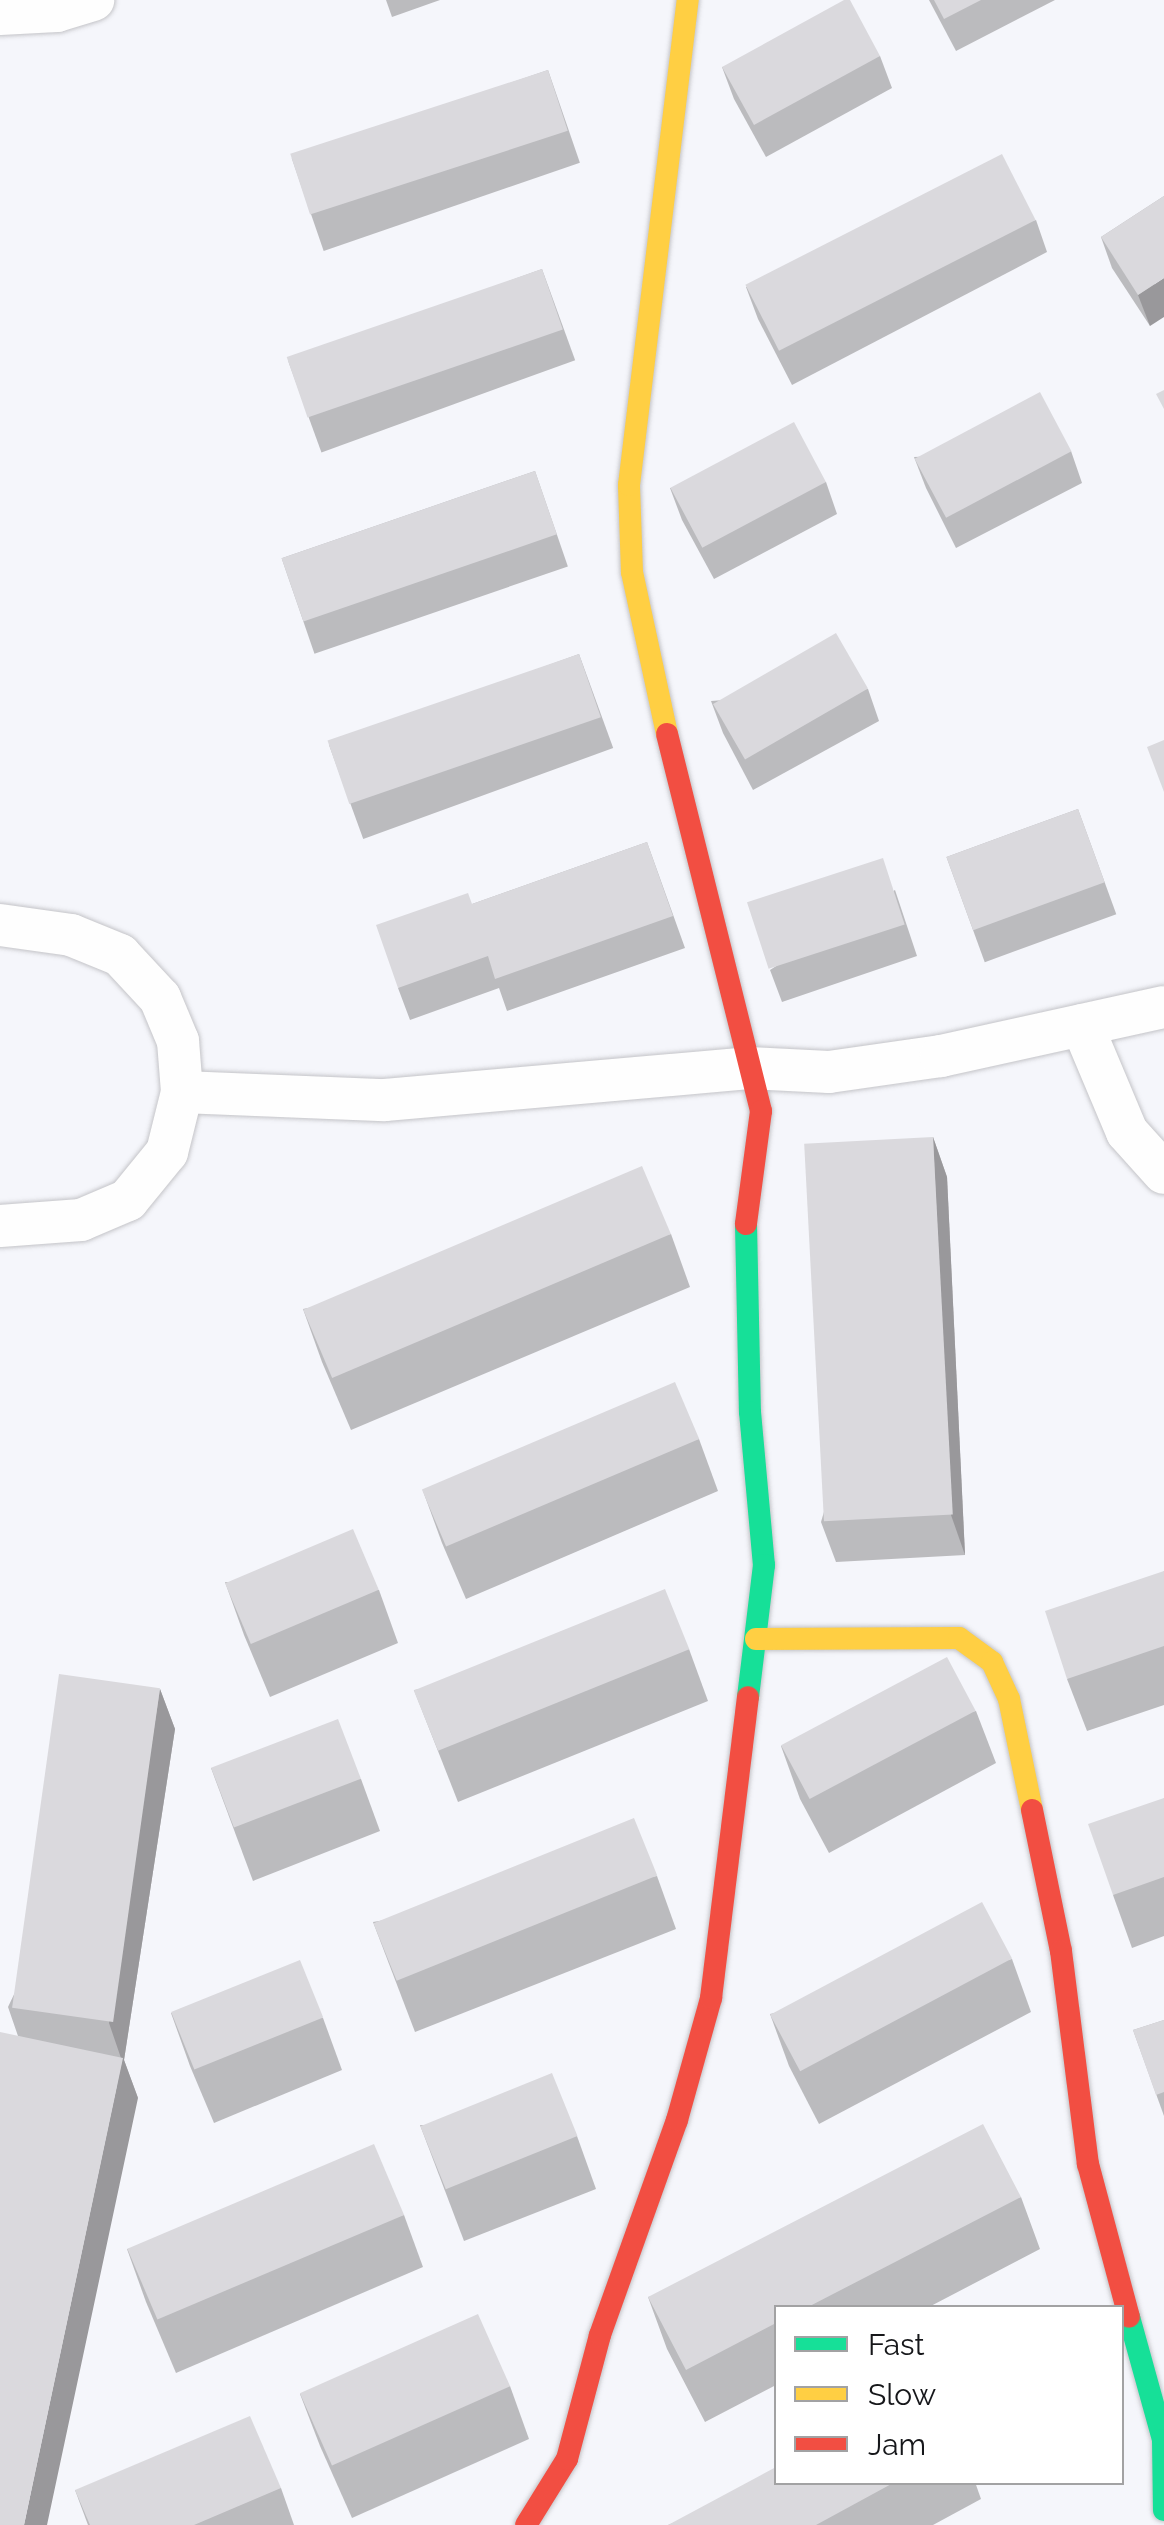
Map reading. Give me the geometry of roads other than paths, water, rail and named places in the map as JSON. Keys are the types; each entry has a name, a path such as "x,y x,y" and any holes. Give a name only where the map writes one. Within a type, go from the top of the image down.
{"street":[{"path":"0,14 57,11 92,0"},
{"path":"526,2525 567,2459 600,2335 677,2120 711,1998 764,1565 750,1412 746,1225 761,1111 650,668 632,572 629,485 688,0"},
{"path":"0,925 71,935 120,955 160,998 178,1041 182,1092 167,1152 128,1200 81,1220 0,1226"},
{"path":"182,1092 385,1100 749,1068 829,1072 1164,1007"},
{"path":"1082,1025 1126,1132 1164,1173"},
{"path":"756,1639 959,1638 992,1662 1009,1699 1064,1970 1088,2164 1163,2440 1164,2510"}]}
